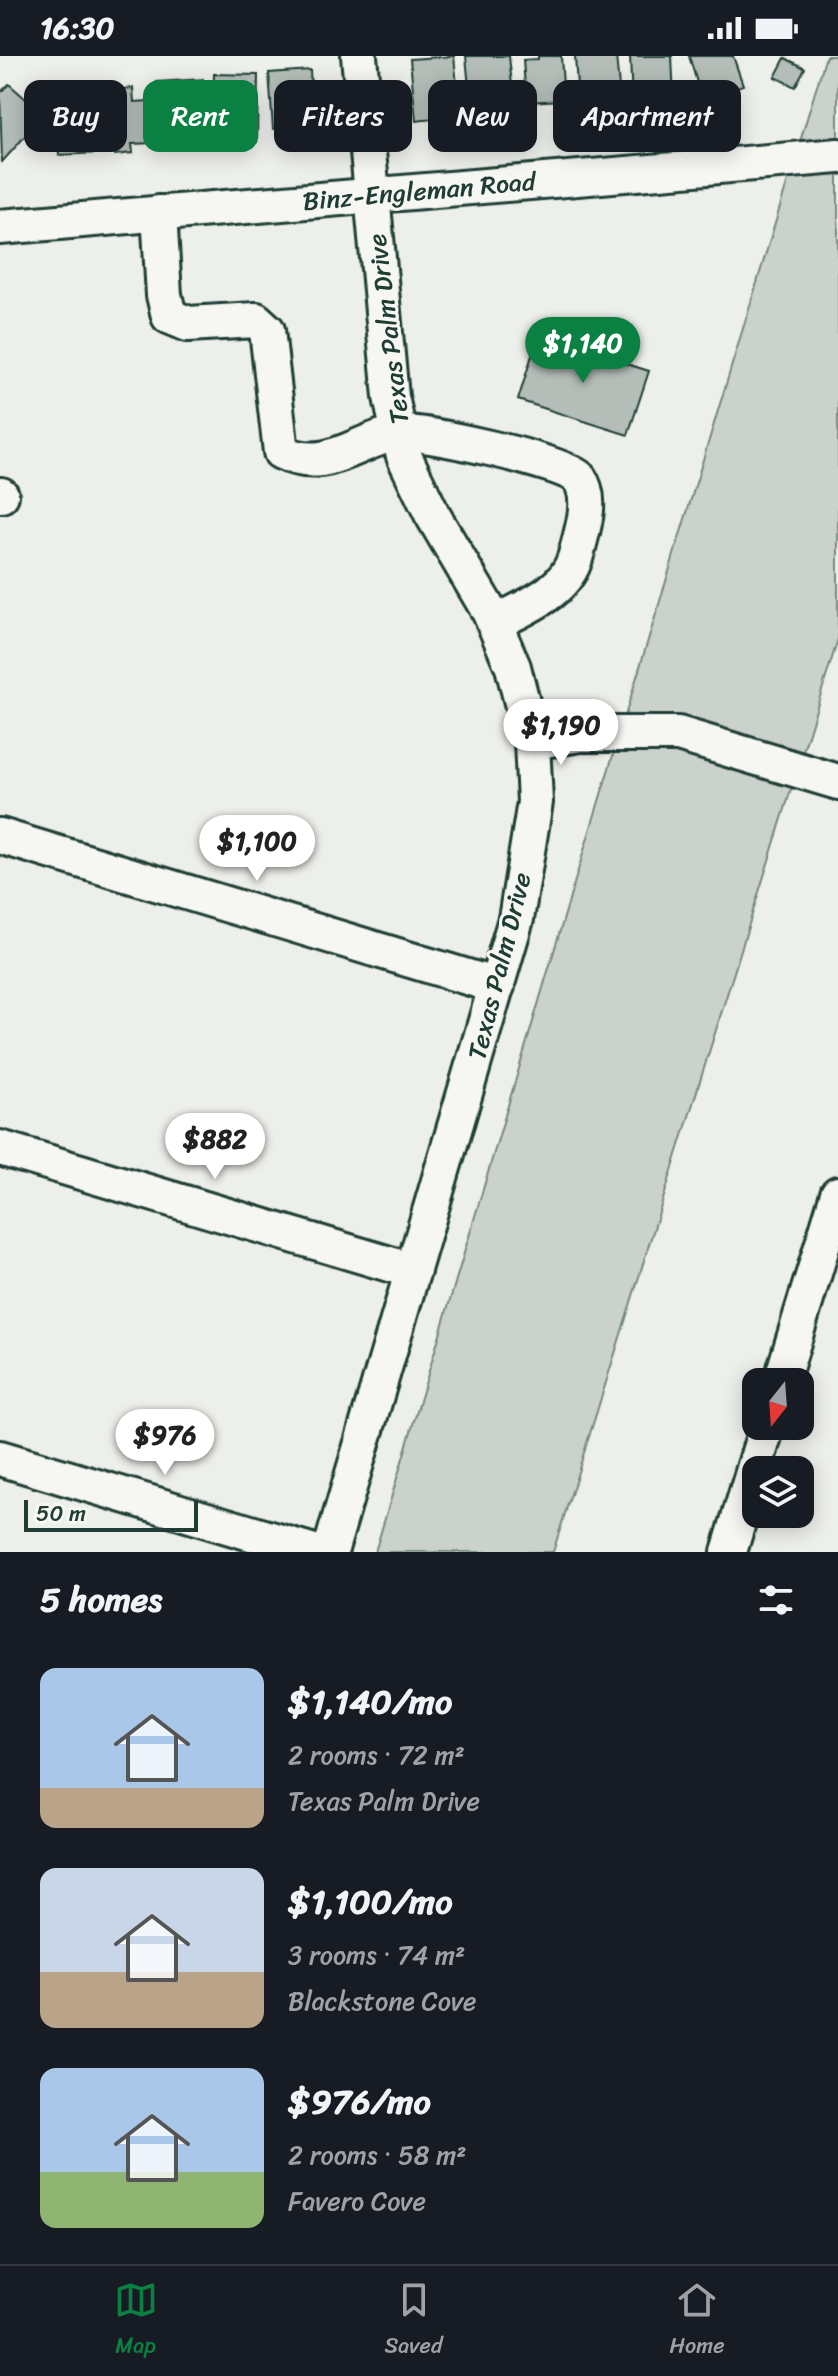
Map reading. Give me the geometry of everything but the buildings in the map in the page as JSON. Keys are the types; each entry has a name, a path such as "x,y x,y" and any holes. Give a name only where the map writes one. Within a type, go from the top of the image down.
{"street":[{"name":"Texas Palm Drive","path":"330,1552 516,919 535,802 532,742 513,667 495,623 432,514 404,456 391,397 359,56"},
{"name":"Binz-Engleman Road","path":"0,227 838,156"},
{"path":"159,213 164,295 169,316 188,324 256,320 267,330 281,452 298,460 327,459 399,432 510,452 563,466 577,474 586,493 575,560 557,587 495,623"},
{"path":"532,742 580,734 678,734 838,782"},
{"path":"0,836 497,986"},
{"path":"0,1148 413,1271"},
{"path":"785,1368 838,1194"},
{"path":"729,1552 763,1440"},
{"path":"0,1458 314,1552"}],"shaded area":[{"path":"826,56 838,56 838,639 553,1552 375,1552 582,857"}]}
